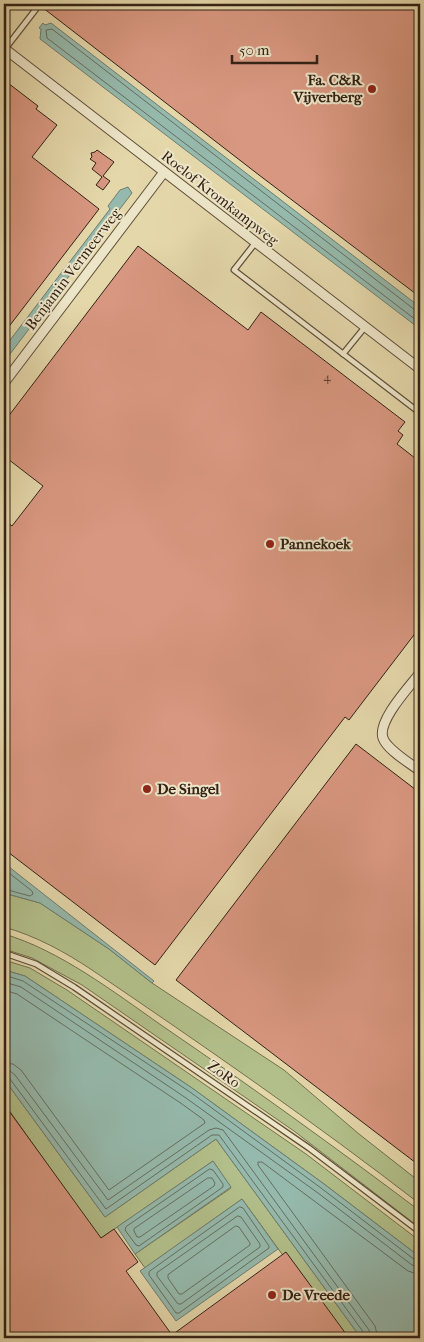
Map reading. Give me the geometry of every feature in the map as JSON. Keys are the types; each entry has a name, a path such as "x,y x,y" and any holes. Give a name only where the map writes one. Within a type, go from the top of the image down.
{"street":[{"name":"Roelof Kromkampweg","path":"4,49 420,369"},
{"name":"Benjamin Vermeerweg","path":"4,383 164,172"},
{"path":"420,673 392,709 383,728 383,738 390,748 420,771"}],"lane":[{"path":"4,49 36,10"},
{"path":"256,242 234,270 420,413"},
{"path":"343,354 365,327"},
{"name":"ZoRo","path":"4,953 36,964 74,987 309,1148 420,1232"}],"green space":[{"path":"4,893 40,903 109,949 152,983 284,1070 359,1134 420,1182 420,1204 258,1085 92,970 50,945 4,927"},
{"path":"4,934 45,950 86,973 259,1093 420,1211 420,1228 294,1131 82,985 32,958 4,949"},
{"path":"4,960 30,968 67,990 306,1154 420,1241 420,1257 192,1088 25,976 4,970"},
{"path":"4,1079 105,1217 216,1139 361,1338 343,1338 242,1199 145,1268 135,1254 231,1188 213,1161 100,1239 4,1103"}],"water":[{"path":"43,23 45,25 51,23 420,307 420,329 40,39 41,29 39,28"},
{"path":"128,187 132,193 4,362 4,348 110,209 108,206 120,190"},
{"path":"4,863 154,981 152,983 109,949 40,903 4,893"},
{"path":"4,970 25,976 192,1088 420,1257 420,1338 361,1338 216,1139 105,1217 4,1079"},
{"path":"213,1161 231,1187 135,1254 117,1227"},
{"path":"242,1199 278,1249 176,1321 140,1271"}],"building":[{"path":"38,4 420,4 420,297 259,175"},
{"path":"4,80 38,106 36,109 57,125 32,157 99,209 4,333"},
{"path":"97,150 114,162 103,176 110,181 103,190 96,185 102,177 92,169 96,163 90,159 92,157 91,153"},
{"path":"138,246 248,330 261,312 405,422 398,431 403,435 397,444 420,462 420,627 349,720 345,717 155,965 4,849 4,519 12,526 43,486 4,456 4,422"},
{"path":"356,744 420,793 420,1166 176,980"},
{"path":"4,1104 101,1238 114,1229 138,1262 126,1271 172,1335 286,1252 349,1338 4,1338"}],"place":[{"name":"Fa. C&R Vijverberg","path":"372,89"},
{"name":"Pannekoek","path":"270,544"},
{"name":"De Singel","path":"147,789"},
{"name":"De Vreede","path":"272,1295"}]}
